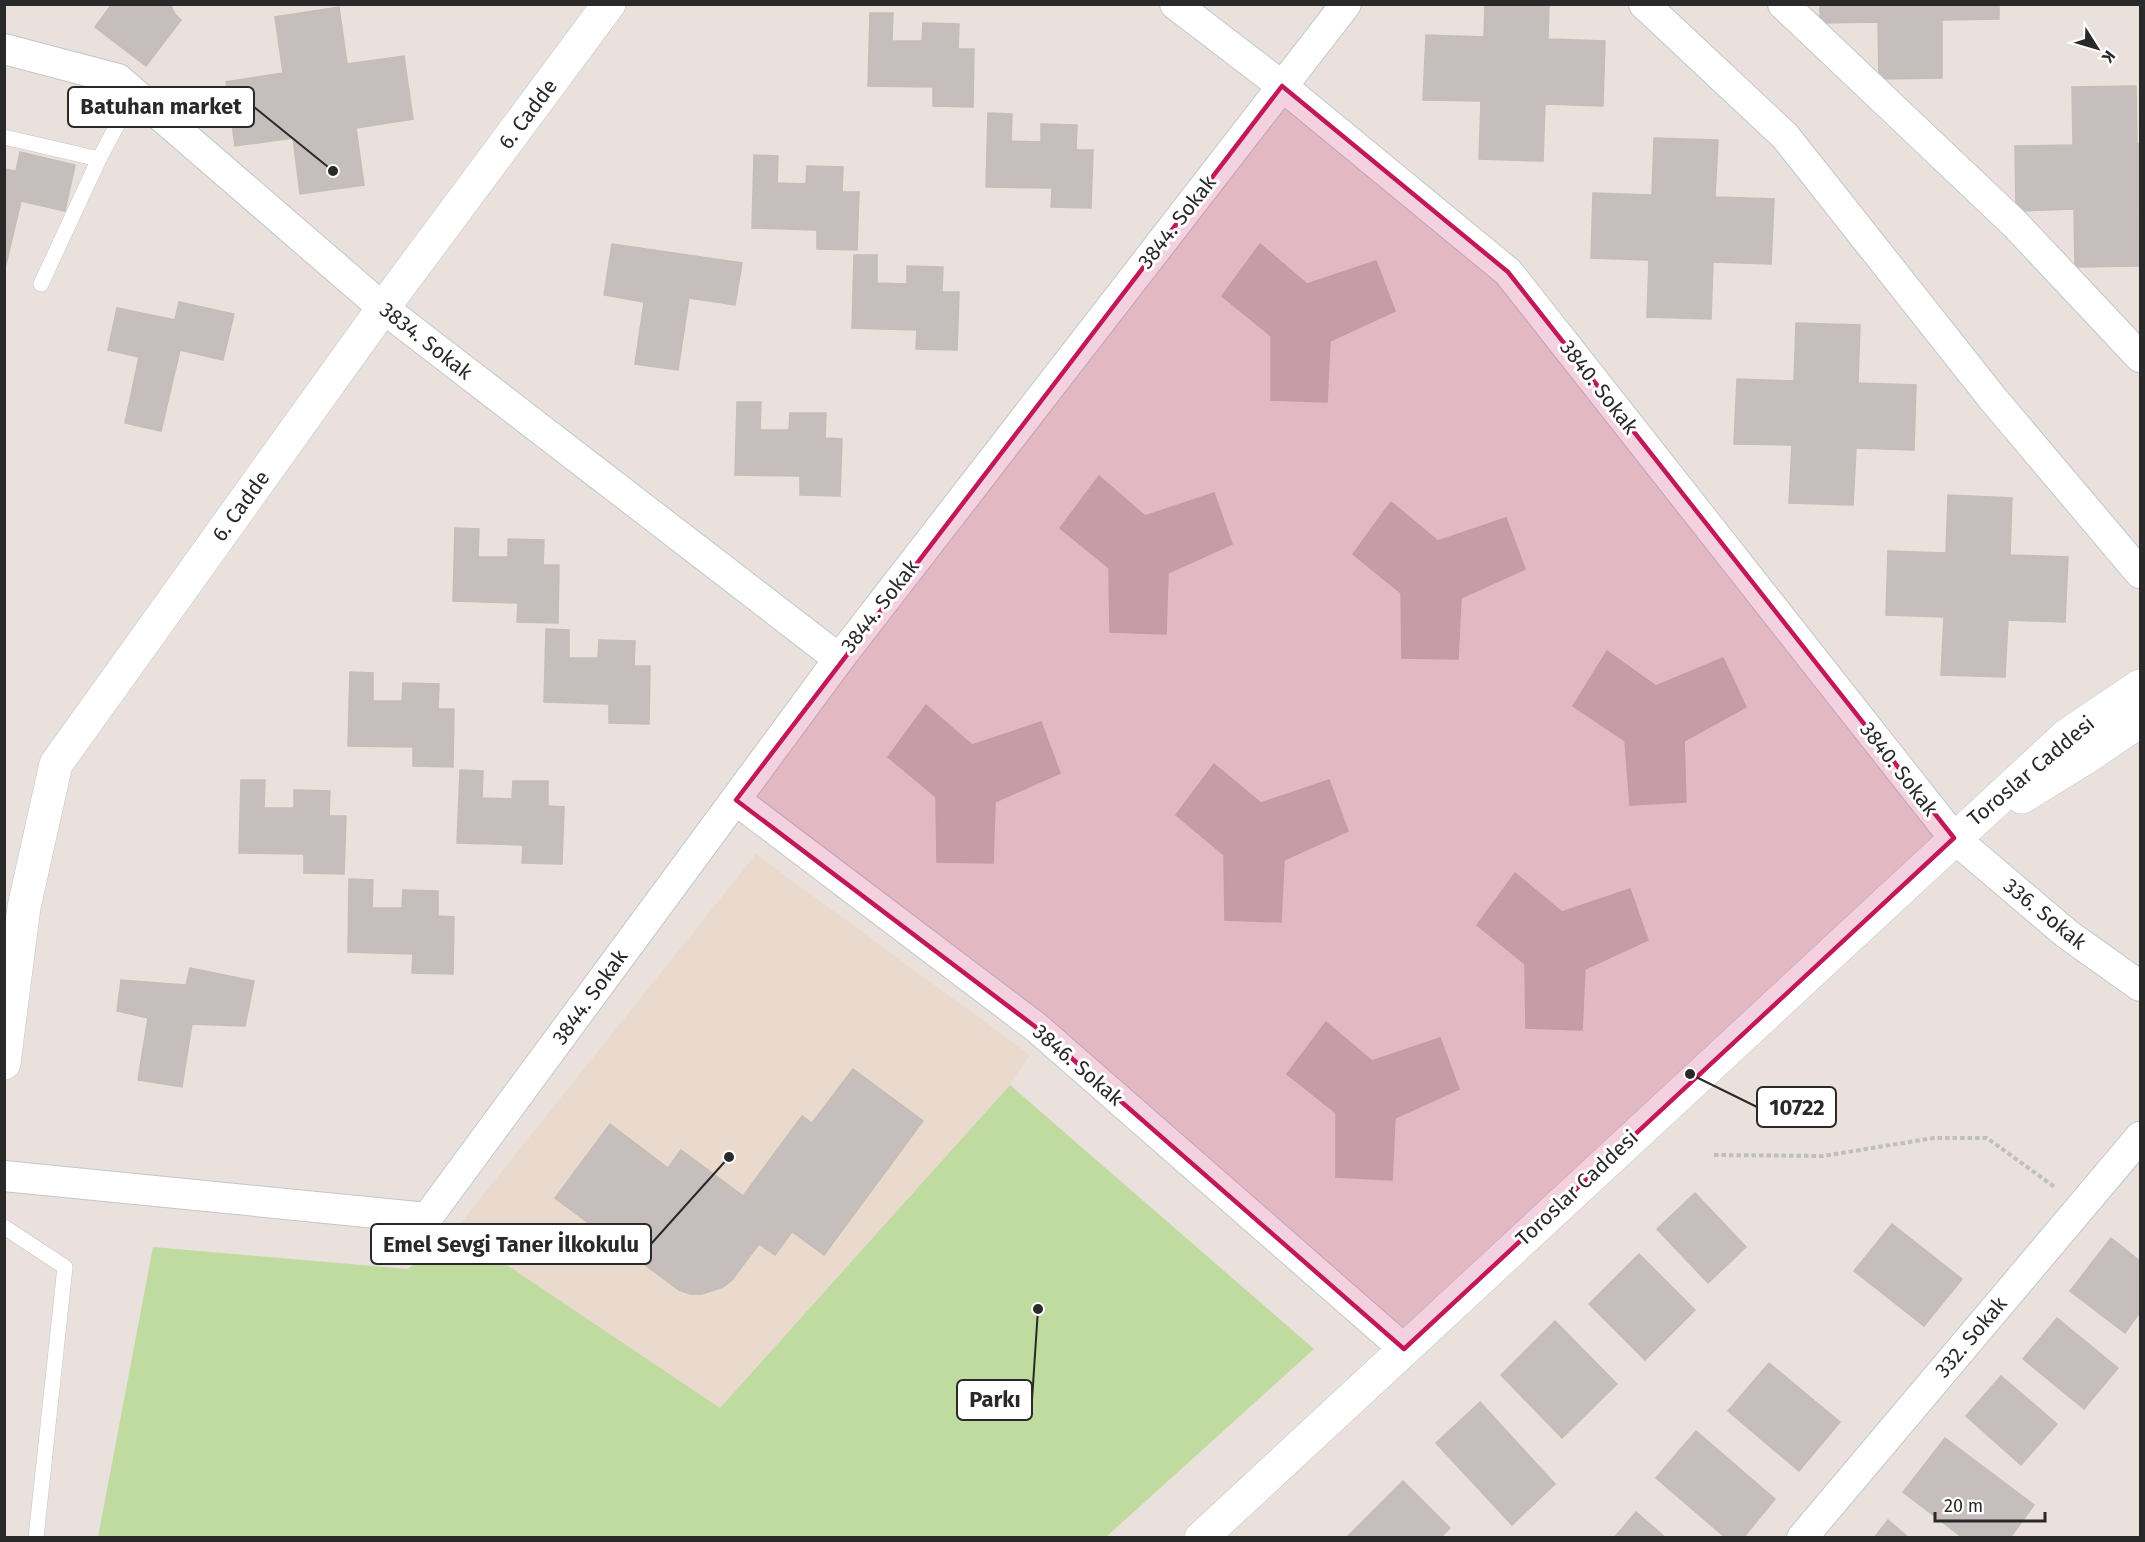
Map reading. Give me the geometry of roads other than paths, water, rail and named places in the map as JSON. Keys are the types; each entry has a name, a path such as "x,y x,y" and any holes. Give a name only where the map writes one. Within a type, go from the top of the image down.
{"main road":[{"name":"6. Cadde","path":"4,1064 24,908 56,764 383,308 609,4"},
{"name":"Toroslar Caddesi","path":"1201,1538 2066,736 2140,686"},
{"name":"Toroslar Caddesi","path":"1954,838 2085,758 2140,721"}],"street":[{"name":"3840. Sokak","path":"1175,4 1282,86 1508,272 1954,838"},
{"name":"3844. Sokak","path":"4,1176 427,1218 839,659 1346,4"},
{"path":"1644,4 1785,136 1993,399 2140,573"},
{"path":"1783,4 2015,224 2140,357"},
{"name":"3834. Sokak","path":"4,49 118,79 383,308 839,659"},
{"name":"3846. Sokak","path":"736,800 1037,1028 1404,1349"},
{"name":"336. Sokak","path":"1954,838 2067,934 2140,986"},
{"name":"332. Sokak","path":"1802,1538 2140,1137"}],"lane":[{"path":"41,284 99,159 122,116 118,79"},
{"path":"4,137 99,159"},
{"path":"4,1227 65,1267 36,1538"}],"place":[{"name":"Batuhan market","path":"333,171"},
{"name":"10722","path":"1690,1074"},
{"name":"Emel Sevgi Taner İlkokulu","path":"729,1157"},
{"name":"Parkı","path":"1038,1309"}]}
